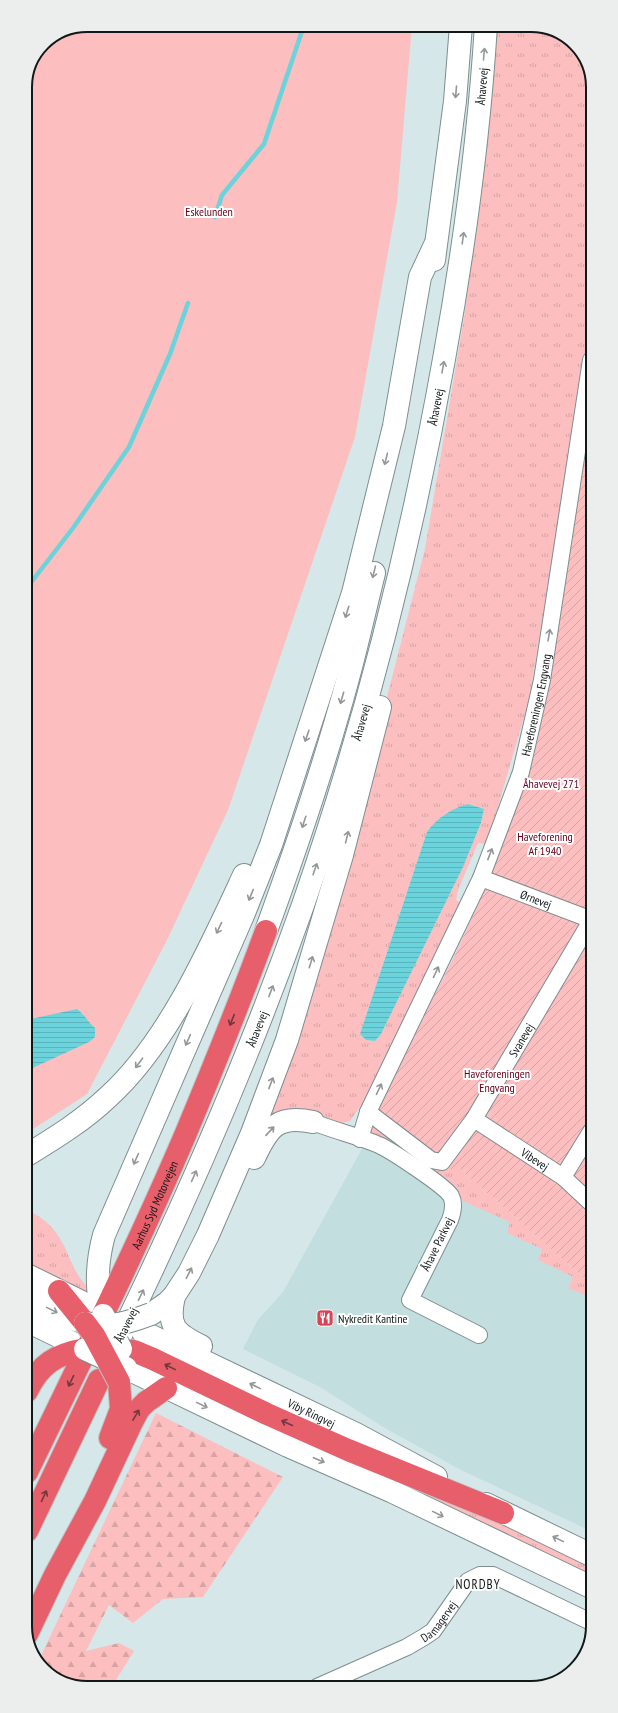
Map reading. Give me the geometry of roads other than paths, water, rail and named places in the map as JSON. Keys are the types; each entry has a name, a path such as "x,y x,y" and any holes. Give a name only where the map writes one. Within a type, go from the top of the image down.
{"highway":[{"name":"Aarhus Syd Motorvejen","path":"32,1462 127,1263 186,1134 241,999 266,931"},
{"path":"55,1575 83,1495 118,1420 121,1409 108,1360 107,1319 59,1291"},
{"path":"32,1383 40,1370 52,1360 108,1360 348,1450 503,1513"},
{"path":"32,1520 108,1360"},
{"path":"32,1623 55,1575 95,1501 139,1410 155,1395 166,1388"}],"main road":[{"name":"Åhavevej","path":"266,931 303,826 349,674 400,464 433,277 435,245 451,131 460,32"},
{"name":"Åhavevej","path":"108,1360 152,1271 217,1125 261,1016 301,910 327,832 370,690 420,488 449,333 472,177 485,32"},
{"path":"420,488 430,501 409,591 342,855 288,1040 252,1133 208,1235 189,1273 174,1296 167,1303 107,1319 97,1281 99,1252 110,1219 244,913 271,845 353,593 394,426 420,277 435,245"},
{"path":"32,1151 87,1116 110,1096 134,1070 160,1034 204,959 296,766"},
{"path":"208,1235 229,1215 258,1149 272,1128 290,1119 300,1119 321,1125"},
{"path":"32,1278 59,1291"},
{"path":"174,1296 171,1314 176,1331 183,1337 206,1348 225,1371"},
{"name":"Viby Ringvej","path":"32,1299 107,1319 225,1371 356,1434 503,1513 586,1553"},
{"path":"32,1322 288,1446 393,1492 586,1585"}],"street":[{"name":"Haveforeningen Engvang","path":"360,1139 368,1112 481,878 521,772 542,680 586,393"},
{"name":"Ørnevej","path":"481,878 586,918"},
{"name":"Svanevej","path":"368,1112 431,1160 442,1162 474,1118 586,930"},
{"name":"Vibevej","path":"474,1118 563,1177 586,1198"},
{"name":"Åhave Parkvej","path":"321,1125 389,1150 443,1188 450,1195 454,1202 450,1220 410,1300 478,1334"},
{"path":"563,1177 586,1140"},
{"name":"Damagervej","path":"331,1681 407,1647 433,1631 468,1581 480,1575 494,1575 586,1620"}],"water":[{"path":"468,804 484,809 481,823 463,867 381,1034 375,1041 366,1040 360,1034 427,832 435,822 445,815"},
{"path":"77,1009 95,1028 95,1037 89,1042 32,1068 32,1019"}],"waterway":[{"path":"215,217 222,195 264,144 302,32"},
{"path":"32,581 73,528 129,447 170,354 188,303"}],"place":[{"name":"Nykredit Kantine","path":"325,1318"}],"district":[{"name":"NORDBY","path":"478,1584"}],"park label":[{"name":"Eskelunden","path":"209,211"},
{"name":"Åhavevej 271","path":"551,783"},
{"name":"Haveforening Af 1940","path":"545,843"}]}
